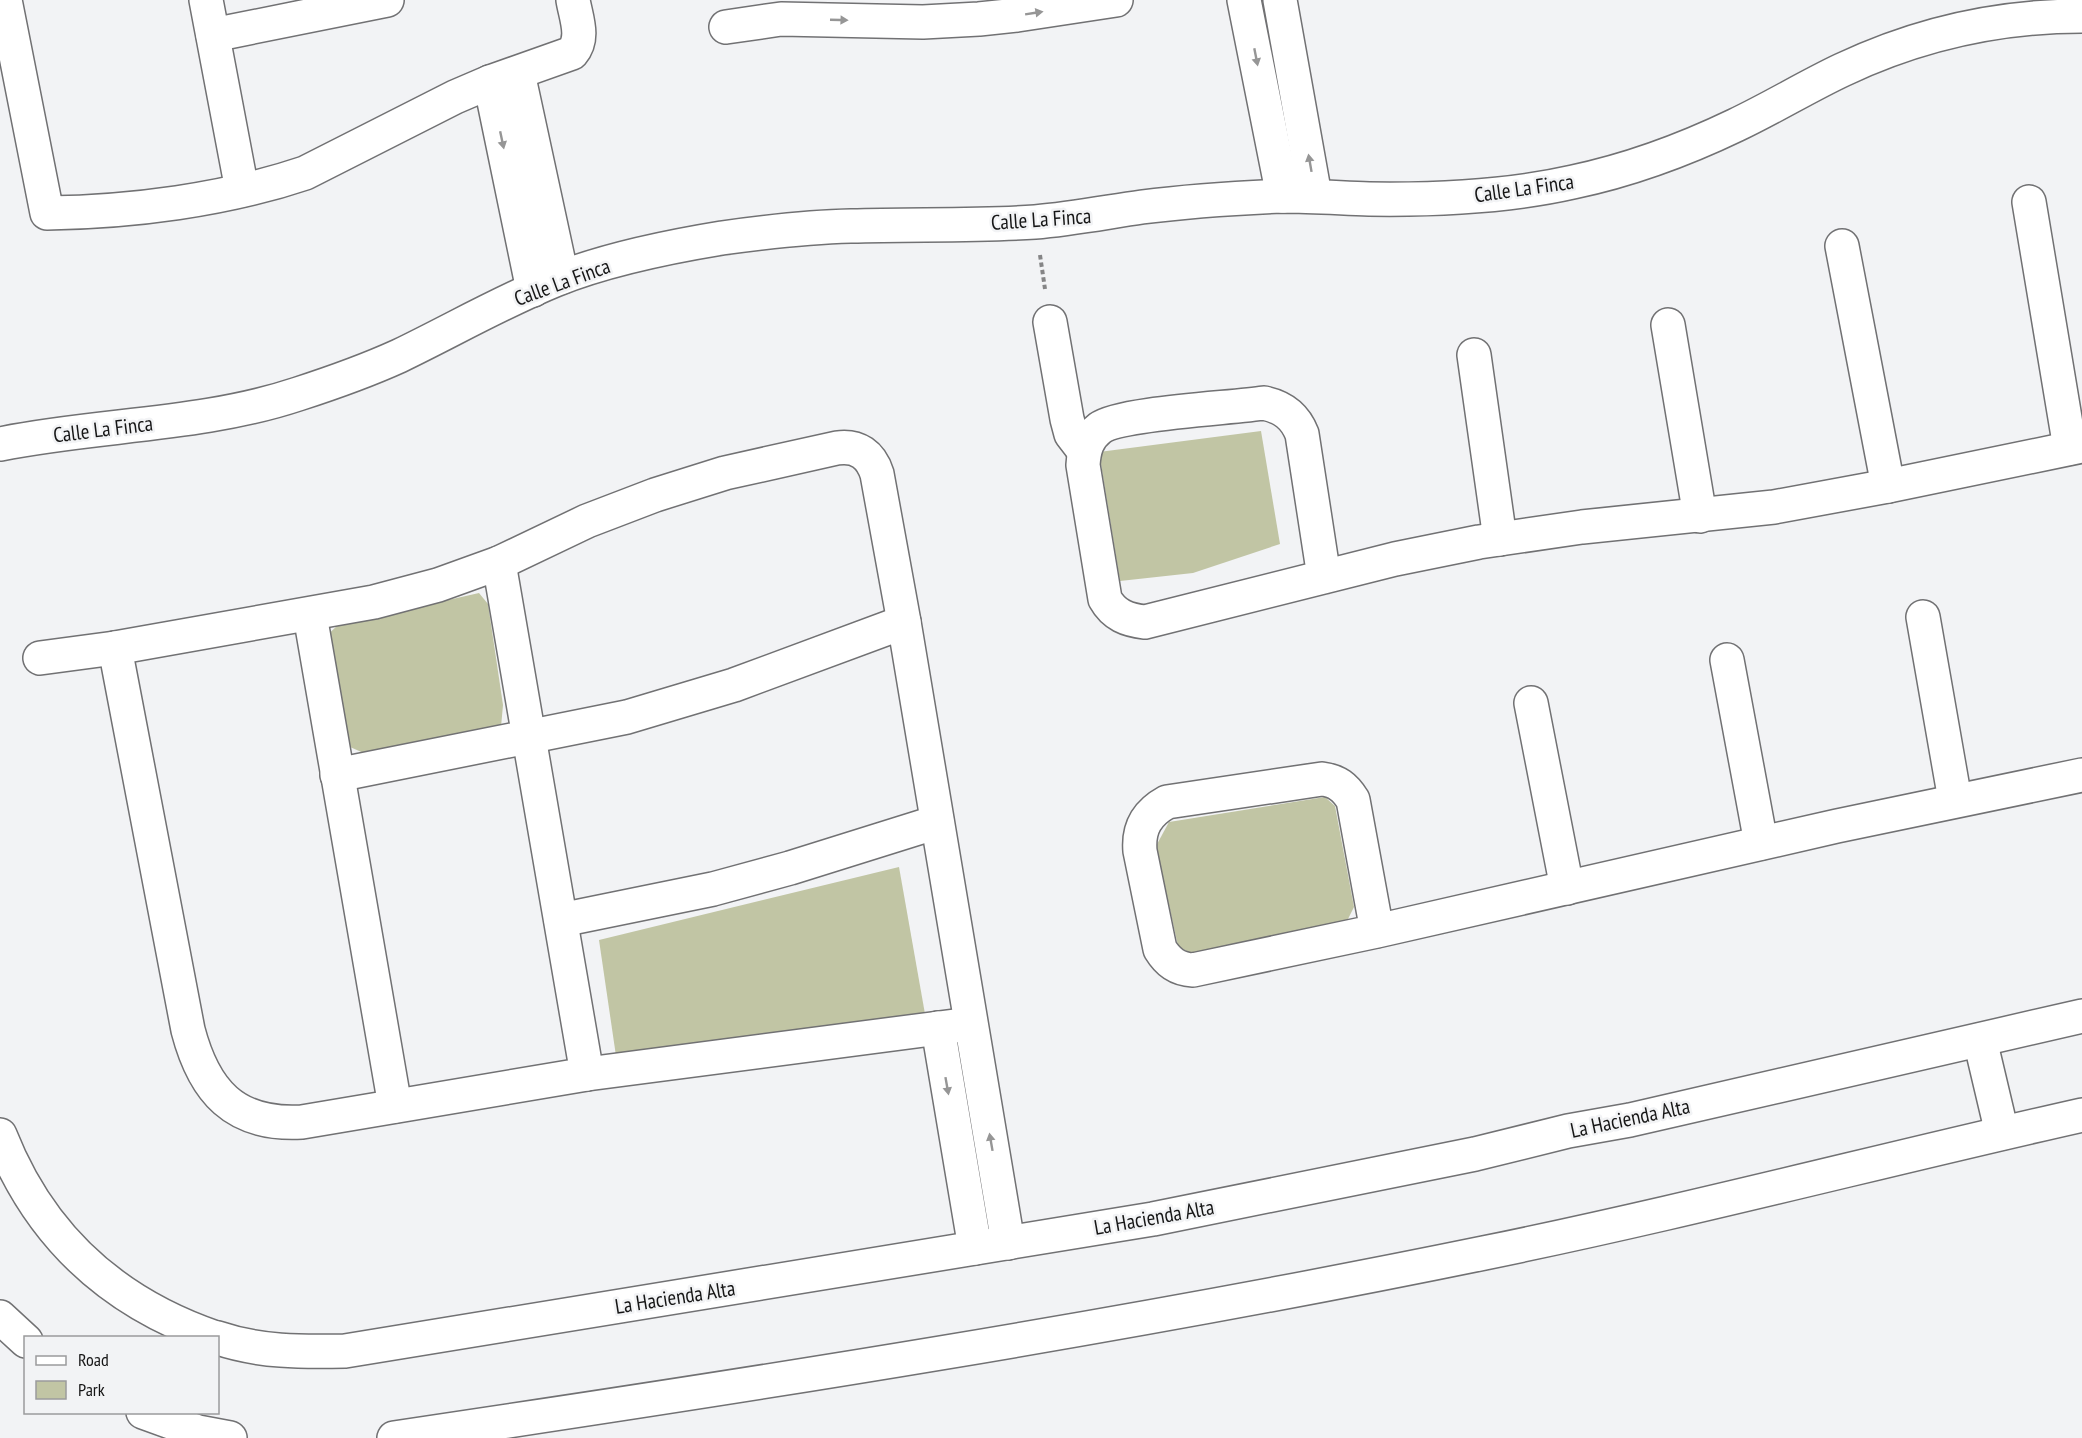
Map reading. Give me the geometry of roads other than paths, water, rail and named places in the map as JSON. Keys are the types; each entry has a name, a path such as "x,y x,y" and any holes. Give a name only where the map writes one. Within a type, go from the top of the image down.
{"street":[{"path":"5,0 47,213 96,213 139,208 242,190 305,173 455,97 572,53 577,48 580,39 573,0"},
{"path":"206,0 242,190"},
{"path":"213,35 387,0"},
{"path":"726,27 779,9 923,22 977,9 1017,15 1116,0"},
{"path":"1244,0 1283,196"},
{"path":"1280,0 1315,196"},
{"name":"Calle La Finca","path":"0,444 76,431 174,421 228,412 290,397 351,376 399,356 548,283 667,248 782,231 845,226 1035,222 1185,202 1283,196 1366,199 1470,196 1573,182 1621,170 1679,150 1735,126 1843,69 1927,37 1969,26 2011,19 2082,16"},
{"path":"504,78 548,283"},
{"path":"1324,577 1302,434 1293,417 1276,405 1264,403 1113,422 1100,428 1090,438 1084,451 1083,465 1102,588 1110,608 1120,616 1133,621 1145,622 1157,620 1395,559 1500,539 1582,527 1774,507 2076,447 2029,202"},
{"path":"1842,246 1888,486"},
{"path":"1050,322 1066,419 1071,434 1084,451"},
{"path":"1668,325 1700,516"},
{"path":"1474,355 1500,539"},
{"path":"40,658 115,648 374,602 427,588 499,563 587,521 655,495 736,470 847,446 866,454 874,463 878,474 1008,1243"},
{"path":"499,563 587,1074"},
{"path":"310,615 395,1106"},
{"path":"1923,617 1955,800"},
{"path":"338,775 627,717 681,702 904,622"},
{"path":"115,648 194,1054 202,1073 214,1090 246,1114 283,1123 302,1122 587,1074 970,1024"},
{"path":"1727,660 1761,843"},
{"path":"1531,703 1567,888"},
{"path":"1377,931 1353,800 1339,783 1322,779 1167,802 1155,809 1141,828 1140,851 1160,949 1166,959 1175,966 1193,970 1377,931 1955,800 2082,775"},
{"path":"561,920 713,889 790,868 937,822"},
{"name":"La Hacienda Alta","path":"219,1338 265,1349 305,1352 345,1351 1153,1219 1475,1154 1568,1131 1630,1120 2082,1016"},
{"path":"938,1028 975,1248"},
{"path":"1980,1040 2002,1133"},
{"path":"394,1438 879,1364 1296,1290 1677,1212 2082,1115"},
{"name":"La Hacienda Alta","path":"0,1135 15,1169 44,1218 91,1268 117,1290 151,1311 211,1336"},
{"path":"0,1317 24,1339"},
{"path":"146,1414 198,1432 230,1438"}]}
